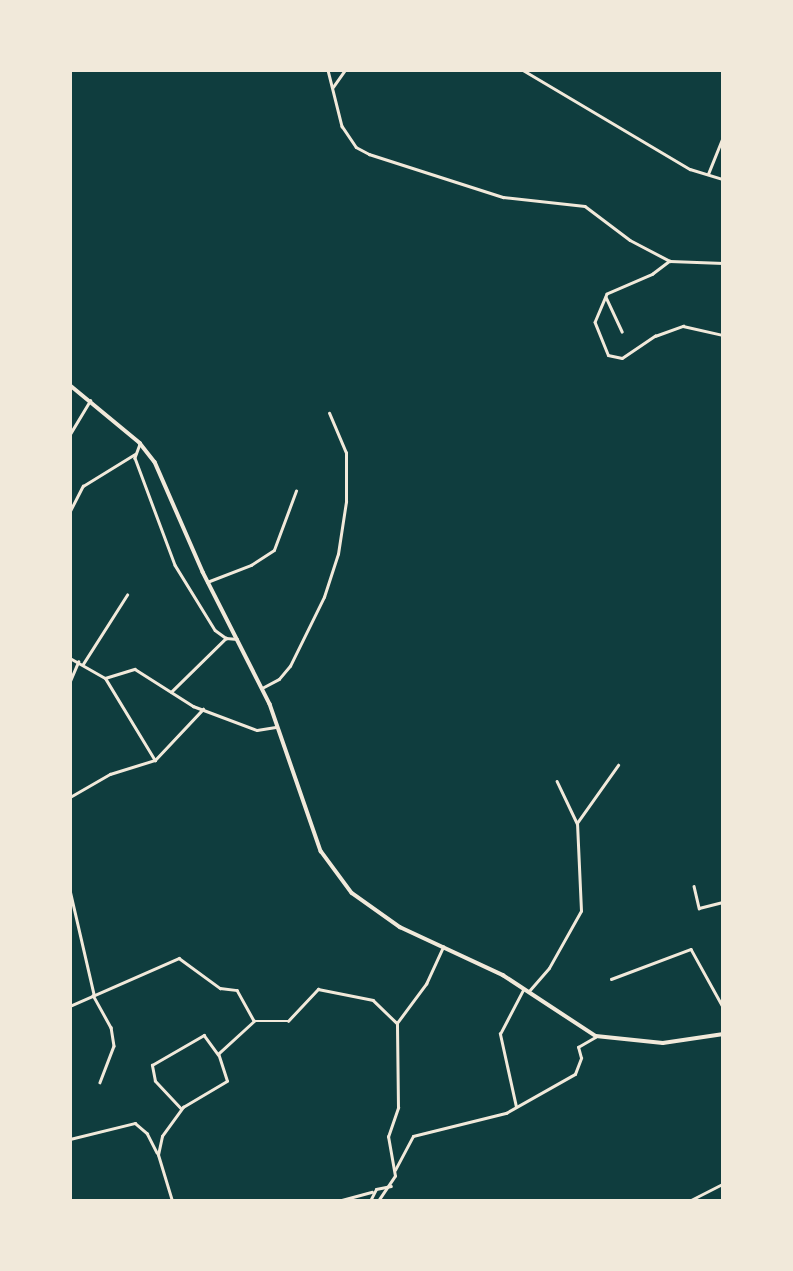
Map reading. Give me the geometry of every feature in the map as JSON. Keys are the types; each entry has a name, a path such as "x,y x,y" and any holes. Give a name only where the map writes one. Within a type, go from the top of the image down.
{"main road":[{"path":"70,385 140,443 155,462 207,582 262,688 321,851 352,893 400,927 524,988 596,1036 663,1043 723,1034"}],"street":[{"path":"328,70 348,138 369,155 503,197 585,206 629,240 670,261 723,264"},
{"path":"333,88 345,70"},
{"path":"523,70 625,133 723,179"},
{"path":"708,174 723,137"},
{"path":"670,261 653,274 610,290 595,322 608,355 615,360 683,326 723,335"},
{"path":"606,297 622,332"},
{"path":"70,434 90,401"},
{"path":"262,688 279,679 290,666 324,597 338,554 346,502 346,453 329,412"},
{"path":"70,511 83,486 135,454 140,443"},
{"path":"135,454 175,565 205,616 226,638 237,639"},
{"path":"207,582 251,565 274,550 296,491"},
{"path":"83,664 127,595"},
{"path":"171,692 226,638"},
{"path":"70,658 105,678 155,760"},
{"path":"70,681 78,662"},
{"path":"105,678 135,669 171,692 257,730 278,727"},
{"path":"70,797 110,774 155,760 204,708"},
{"path":"577,823 618,765"},
{"path":"529,991 550,968 581,911 577,823 557,781"},
{"path":"694,886 699,908 723,902"},
{"path":"70,890 93,994 111,1027 114,1046 100,1082"},
{"path":"395,1170 388,1137 398,1108 397,1023 426,984 443,947"},
{"path":"611,979 691,949 723,1007"},
{"path":"70,1006 179,958 220,988 237,990 254,1021"},
{"path":"516,1107 500,1034 524,988"},
{"path":"218,1054 254,1021 288,1021 318,989 373,1000 397,1023"},
{"path":"158,1155 162,1136 181,1109 227,1081 218,1054 204,1035 152,1065 163,1092 181,1109"},
{"path":"378,1201 391,1186 395,1170 413,1136 468,1124 516,1107 576,1073 581,1058 578,1047 596,1036"},
{"path":"70,1139 135,1123 146,1133 158,1155 172,1201"},
{"path":"689,1201 723,1184"},
{"path":"338,1201 391,1186"},
{"path":"370,1201 372,1192"}]}
